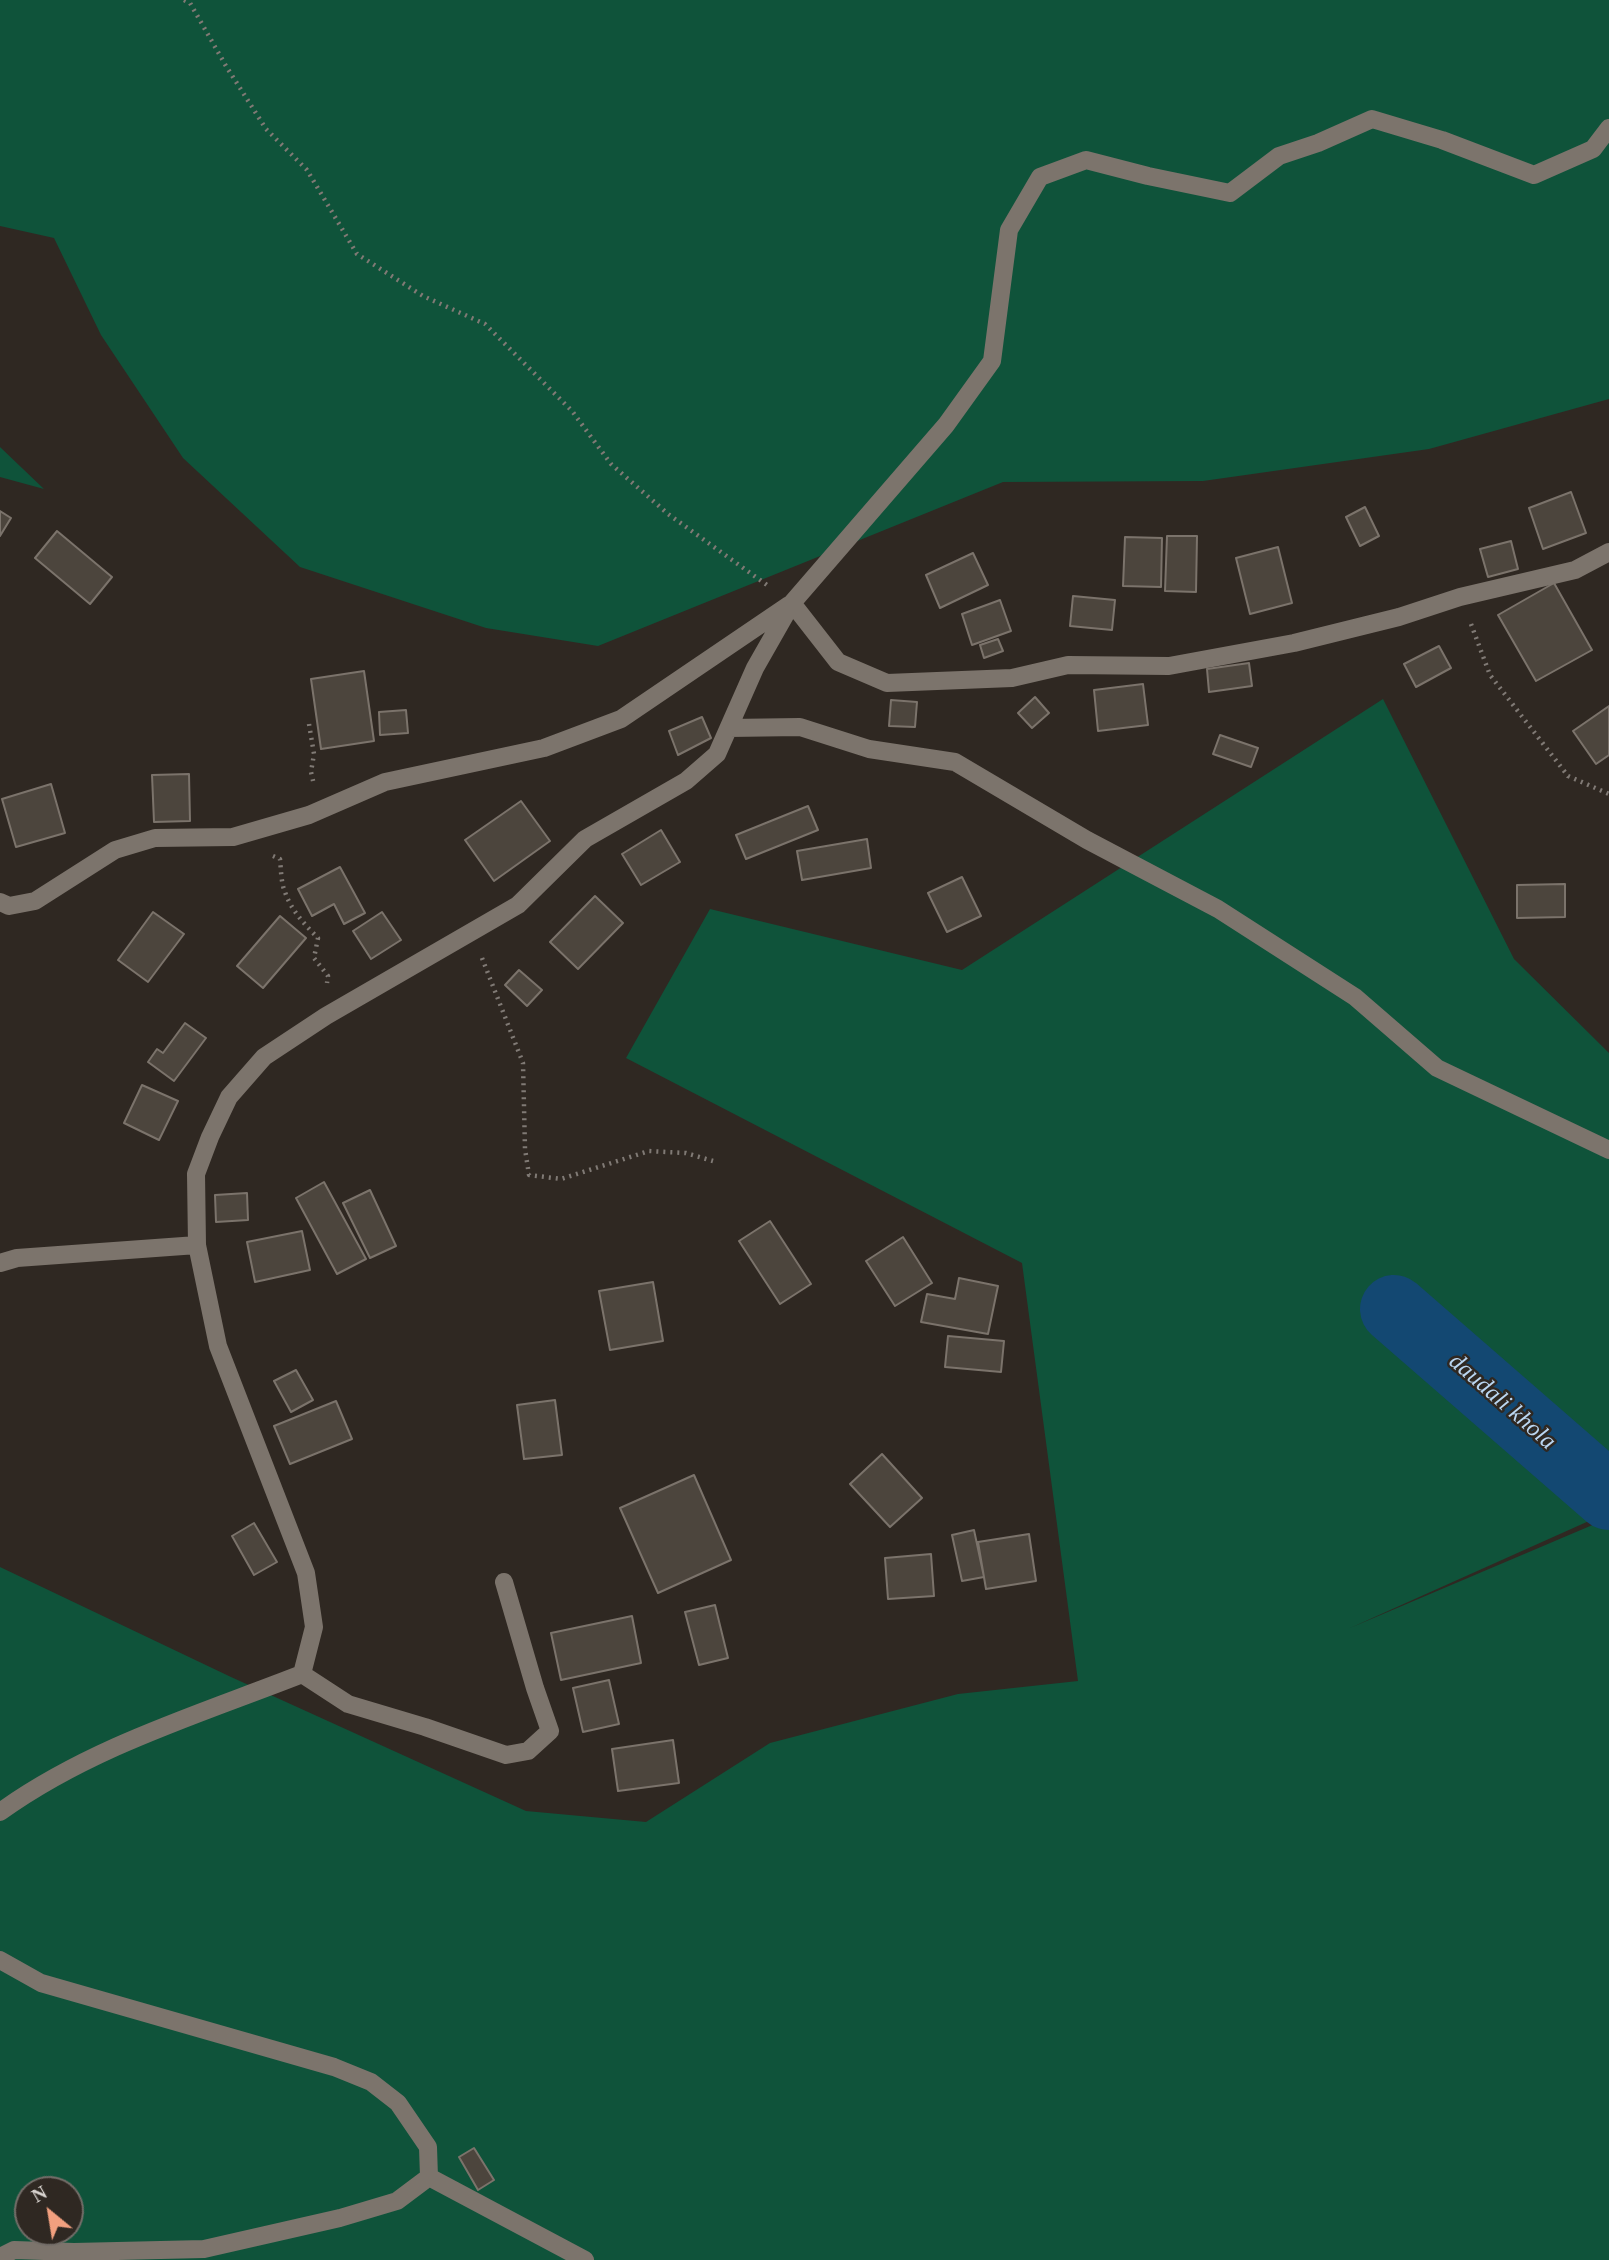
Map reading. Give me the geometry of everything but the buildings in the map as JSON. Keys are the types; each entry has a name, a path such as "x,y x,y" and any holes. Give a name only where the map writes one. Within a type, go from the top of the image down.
{"street":[{"path":"302,1674 314,1627 306,1573 218,1346 197,1245 196,1174 210,1136 229,1097 264,1057 326,1016 518,905 585,839 686,781 717,754 755,668 792,603 946,425 992,361 1009,230 1040,177 1086,160 1230,194 1279,156 1318,143 1372,119 1442,140 1534,175 1593,149 1609,128"},
{"path":"792,603 838,662 887,683 1012,678 1068,665 1169,666 1294,643 1399,617 1460,597 1575,570 1609,552"},
{"path":"0,902 9,906 35,901 115,850 155,838 233,837 309,814 385,782 544,748 621,719 792,603"},
{"path":"729,727 800,727 869,749 955,762 1087,840 1230,917 1355,997 1437,1068 1609,1150"},
{"path":"0,1263 17,1258 197,1245"},
{"path":"302,1674 348,1704 506,1755 528,1751 550,1731 505,1583"},
{"path":"0,1812 31,1790 114,1747 302,1674"},
{"path":"0,1960 41,1983 334,2067 371,2082 398,2103 428,2147 429,2177"},
{"path":"0,2257 14,2250 74,2252 204,2249 340,2218 397,2201 429,2177"},
{"path":"429,2177 584,2260"}],"path":[{"path":"184,0 190,3 266,129 307,170 357,254 424,296 485,324 572,411 611,464 668,514 792,603"},
{"path":"1460,597 1490,675 1568,776 1609,794"},
{"path":"309,724 314,754 311,772 317,799 309,814"},
{"path":"233,837 239,846 261,850 279,859 284,891 301,920 318,938 314,958 328,976 326,1016"},
{"path":"467,934 487,965 523,1063 524,1149 528,1175 561,1179 649,1151 686,1153 713,1161"}],"green space":[{"path":"0,0 1609,0 1609,399 1429,449 1203,481 1003,482 598,646 486,628 300,567 183,458 101,335 54,238 0,226"},
{"path":"0,447 44,489 0,477"},
{"path":"1383,699 1514,959 1609,1053 1609,1512 1350,1628 1609,1518 1609,2260 0,2260 0,1567 231,1677 526,1811 646,1822 770,1743 958,1694 1078,1681 1022,1263 626,1058 710,909 962,970"}],"waterway":[{"name":"daudali khola","path":"1394,1309 1609,1496"}]}
